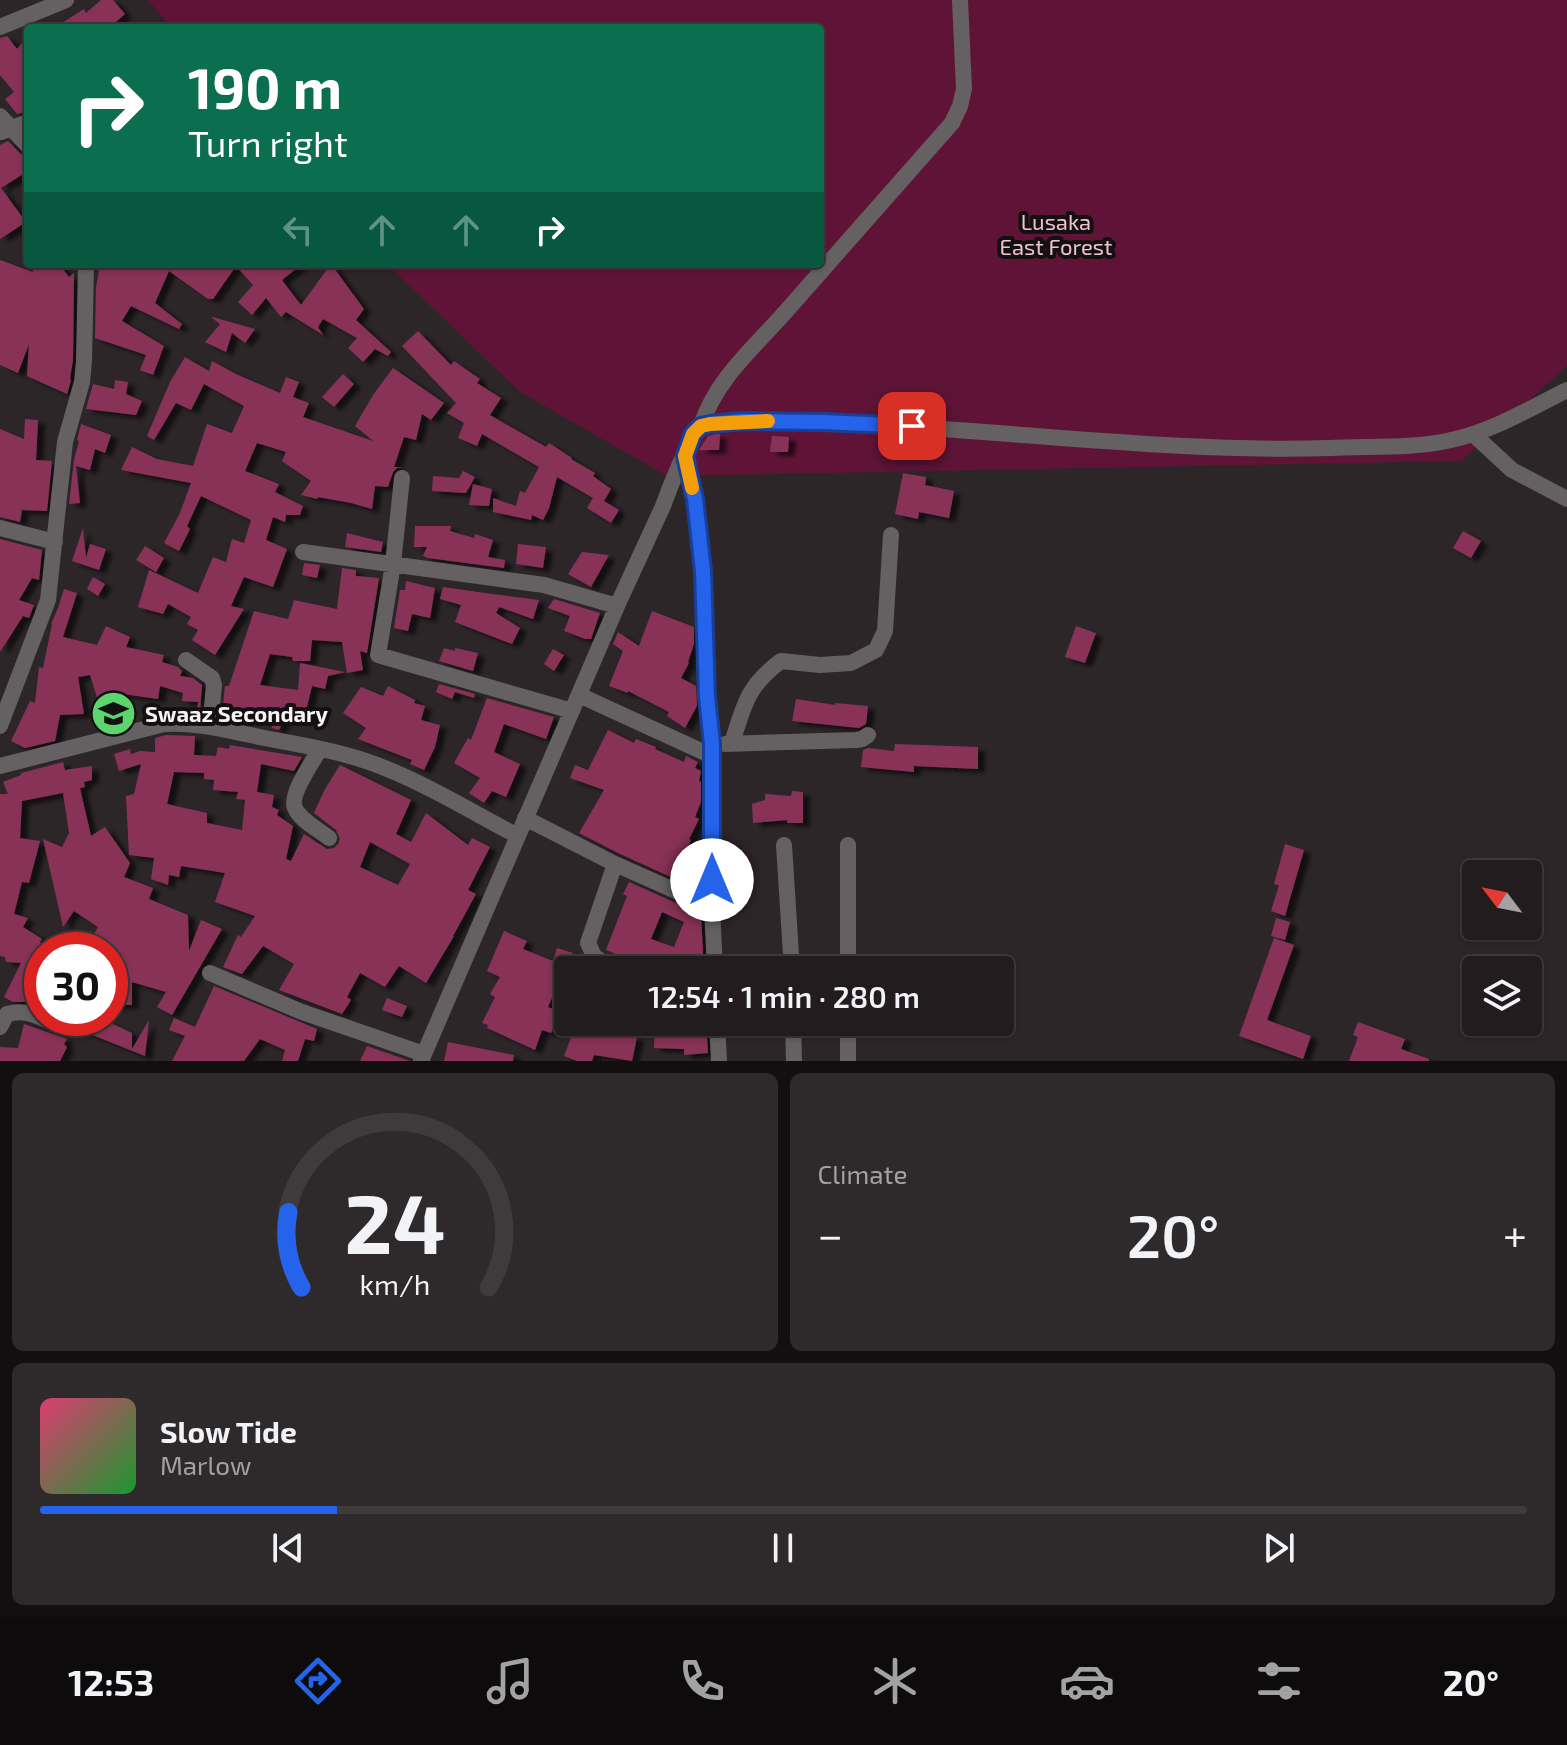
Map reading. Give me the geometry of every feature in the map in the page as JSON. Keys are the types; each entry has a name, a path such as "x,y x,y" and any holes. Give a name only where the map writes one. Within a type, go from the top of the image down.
{"street":[{"path":"0,27 66,0"},
{"path":"210,973 422,1058 668,490 717,389 952,123 964,89 960,0"},
{"path":"4,126 24,123"},
{"path":"4,126 24,143"},
{"path":"0,726 48,600 65,442 82,382 86,268"},
{"path":"701,426 742,421 838,423 1261,450 1429,444 1501,424 1567,390"},
{"path":"1473,434 1512,470 1567,499"},
{"path":"685,456 700,531 703,571 712,750 714,956"},
{"path":"402,478 393,564 378,655 575,703 712,750 732,743 856,740 868,735"},
{"path":"0,528 55,542"},
{"path":"732,743 750,693 762,674 781,661 820,665 851,663 876,650 885,631 891,535"},
{"path":"303,552 544,585 617,606"},
{"path":"186,660 212,678 210,727"},
{"path":"0,766 164,724 210,727 346,755 396,773 518,836"},
{"path":"320,749 293,798 295,810 329,838"},
{"path":"525,818 615,864 712,907"},
{"path":"784,845 791,956"},
{"path":"848,845 848,956"},
{"path":"594,956 588,943 615,864"},
{"path":"0,1027 7,1014 24,1012"},
{"path":"718,1036 719,1061"},
{"path":"793,1036 794,1061"},
{"path":"848,1036 848,1061"}],"green space":[{"name":"Lusaka East Forest","path":"148,0 1567,0 1567,366 1461,461 667,476 520,392 391,268 824,268 824,24 168,24"}],"building":[{"path":"101,0 113,0 125,14 114,24 60,24 84,9 86,13"},
{"path":"7,36 17,49 24,41 24,112 17,114 5,99 14,92 0,75 0,38"},
{"path":"8,141 24,155 24,174 1,188 24,223 0,239 0,145"},
{"path":"0,260 33,272 32,268 62,268 69,277 74,273 73,360 67,394 27,376 29,344 18,373 0,365"},
{"path":"99,268 235,268 213,299 208,299 169,271 155,303 182,324 179,329 131,306 122,321 164,346 153,375 140,370 146,355 95,338"},
{"path":"238,268 297,268 282,280 301,305 328,268 334,268 364,309 356,320 391,352 388,356 375,349 363,362 348,348 357,338 323,319 318,327 323,335 286,312 281,317 266,298 252,315 238,302 253,285"},
{"path":"213,317 255,329 245,343 232,333 226,352 205,342 220,324"},
{"path":"418,331 451,365 454,361 480,379 477,383 501,398 490,415 546,447 549,443 595,473 593,476 611,489 604,501 619,510 611,523 587,508 593,498 557,477 543,520 532,515 531,520 493,512 493,498 516,506 520,491 525,493 539,467 482,434 477,446 458,438 464,423 447,413 456,403 402,346"},
{"path":"185,357 209,371 212,361 280,393 286,377 299,382 293,397 309,403 303,417 373,441 355,426 393,368 444,403 431,420 422,414 416,440 404,437 394,467 403,467 393,472 388,487 375,486 372,509 301,495 311,481 282,461 286,452 257,443 245,471 279,484 275,492 303,506 300,515 286,515 285,522 273,517 266,540 287,549 273,587 244,577 231,606 244,609 215,655 192,640 198,630 187,624 191,617 168,604 163,614 138,607 149,570 198,593 213,557 226,562 232,539 244,543 251,520 201,496 179,551 164,543 191,483 121,470 132,447 157,459 193,466 207,424 232,433 244,406 204,384 191,410 176,403 154,440 147,436 170,382"},
{"path":"343,374 354,384 334,407 322,397"},
{"path":"115,380 128,382 126,394 142,401 136,415 86,409 93,384 114,389"},
{"path":"25,419 38,420 36,460 52,461 47,511 22,510 20,522 0,517 0,429 24,439"},
{"path":"81,424 111,435 105,453 95,449 90,470 76,466 80,503 69,504 77,440"},
{"path":"720,434 719,450 699,450 708,436"},
{"path":"772,436 789,437 788,452 770,452"},
{"path":"463,471 475,477 466,493 432,491 433,476 459,478"},
{"path":"903,473 926,477 925,485 954,491 949,518 919,512 918,519 895,514"},
{"path":"473,484 492,489 489,506 469,505"},
{"path":"415,526 451,526 450,531 493,540 488,557 505,560 504,568 423,556 427,547 414,547"},
{"path":"83,528 86,558 90,544 106,549 99,570 72,561"},
{"path":"1463,531 1481,541 1471,558 1453,548"},
{"path":"347,533 383,542 381,552 345,547"},
{"path":"0,539 42,550 39,580 32,578 19,600 34,605 29,618 23,616 0,652"},
{"path":"518,544 546,547 543,568 516,564"},
{"path":"145,546 164,558 156,572 136,560"},
{"path":"582,552 609,555 591,587 568,574"},
{"path":"304,563 320,565 317,578 302,575"},
{"path":"342,568 356,570 356,576 379,578 367,653 360,651 363,670 347,673 342,642 312,640 310,661 293,661 292,657 270,654 260,685 298,690 300,663 345,672 328,676 325,689 312,686 306,711 289,708 279,730 272,728 274,715 246,709 245,716 222,714 225,686 229,686 254,611 288,619 294,600 337,609"},
{"path":"93,577 105,584 98,596 87,589"},
{"path":"406,581 435,588 430,618 412,614 408,631 394,628 400,590 405,590"},
{"path":"443,587 539,600 533,619 499,607 496,613 520,628 512,644 455,622 461,605 440,599"},
{"path":"64,589 77,593 63,637 97,645 106,626 130,637 126,647 164,655 162,662 178,667 182,671 180,676 193,678 202,685 200,712 197,712 198,702 182,701 183,693 160,686 158,699 109,692 104,720 90,675 78,677 84,714 60,715 55,741 25,748 11,741 30,701 35,703 39,667 43,668 51,624"},
{"path":"554,599 600,613 591,639 564,631 570,616 548,608"},
{"path":"652,611 694,627 694,644 681,678 696,686 697,706 685,728 667,716 669,712 628,691 609,686 623,651 613,644 618,632 639,646"},
{"path":"1076,626 1096,633 1085,663 1065,657"},
{"path":"444,648 478,653 473,671 439,661"},
{"path":"553,649 564,655 554,671 544,664"},
{"path":"439,684 475,694 474,698 455,692 452,699 436,692"},
{"path":"388,686 415,700 414,703 425,706 421,720 440,725 435,747 424,770 410,764 412,760 358,739 366,728 343,713 361,687 383,696"},
{"path":"487,698 554,717 546,739 504,724 494,752 520,764 506,797 492,791 484,803 469,793 480,778 454,763 468,738 471,740"},
{"path":"796,699 868,706 866,724 859,728 792,721"},
{"path":"608,730 634,743 636,739 656,747 684,762 686,756 698,762 695,768 701,771 701,802 695,817 699,819 673,878 579,833 604,790 570,778 575,765 588,770"},
{"path":"166,735 195,736 194,755 216,756 218,747 229,749 230,745 302,757 294,771 261,764 257,792 274,795 272,807 279,810 277,815 293,826 286,859 291,861 304,834 327,849 338,844 340,839 336,830 314,813 340,765 411,800 396,834 411,842 426,813 468,845 472,838 490,847 468,890 476,894 426,983 399,966 385,987 360,973 347,997 351,1000 342,1014 279,990 294,964 263,946 242,974 223,967 238,935 241,937 255,916 215,902 225,873 181,866 179,877 169,875 168,885 151,879 154,858 129,855 126,796 134,794 141,764 119,771 114,754 130,749 131,754 155,752 155,738","holes":["174,772 204,773 204,779 214,780 213,790 238,792 236,799 245,800 242,830 207,823 207,813 167,804","370,842 410,864 398,885 360,867"]},
{"path":"895,744 978,747 978,769 914,766 914,772 861,767 863,750 894,751"},
{"path":"63,762 65,770 92,766 92,780 84,782 85,787 80,788 91,836 105,827 130,863 124,877 153,888 149,899 188,915 189,951 201,920 222,929 172,1015 157,1007 166,992 132,982 132,1005 128,1005 128,932 95,932 98,927 74,911 63,927 43,839 62,847 69,833 63,793 22,801 20,838 40,841 29,883 22,882 14,914 28,918 23,927 31,932 24,932 24,1002 13,1002 4,997 21,963 6,962 5,957 0,956 0,794 8,794 3,782 21,773"},
{"path":"792,791 803,792 803,823 787,823 787,820 753,823 752,804 765,800 765,794 791,796"},
{"path":"1285,844 1304,850 1285,916 1271,911 1279,885 1274,884"},
{"path":"629,882 701,914 703,956 620,956 606,950 627,896 623,894","holes":["662,912 684,922 674,947 651,939"]},
{"path":"1276,918 1290,922 1285,940 1271,936"},
{"path":"504,931 527,941 523,949 553,961 554,958 554,993 548,1007 554,1010 554,1026 551,1033 542,1030 535,1050 482,1023 495,997 490,994 500,977 487,971"},
{"path":"1274,938 1294,945 1267,1020 1311,1036 1303,1059 1239,1036"},
{"path":"557,948 573,953 572,956 555,956"},
{"path":"214,986 317,1029 314,1041 305,1039 298,1061 282,1061 285,1050 260,1039 244,1061 172,1061 185,1036 169,1030 174,1018 195,1027"},
{"path":"387,998 407,1006 402,1017 382,1010"},
{"path":"149,1020 145,1056 95,1036 128,1036 128,1031 132,1033 132,1049"},
{"path":"1358,1022 1405,1039 1401,1049 1429,1061 1349,1061 1358,1037 1353,1035"},
{"path":"24,1024 24,1036 67,1039 64,1044 67,1047 60,1061 0,1061 0,1047 18,1048"},
{"path":"572,1036 637,1037 632,1061 594,1055 592,1061 577,1061 564,1056"},
{"path":"654,1036 707,1036 708,1053 684,1055 684,1049 654,1048"},
{"path":"448,1042 514,1055 513,1061 444,1061"},
{"path":"367,1046 410,1061 360,1061"}],"slow traffic":[{"path":"692,488 685,456 693,434 701,426 768,421"}],"place":[{"name":"Swaaz Secondary","path":"114,713"}],"route":[{"path":"712,880 712,744 707,697 703,571 695,499 685,456 693,434 701,426 742,421 912,426"}]}
